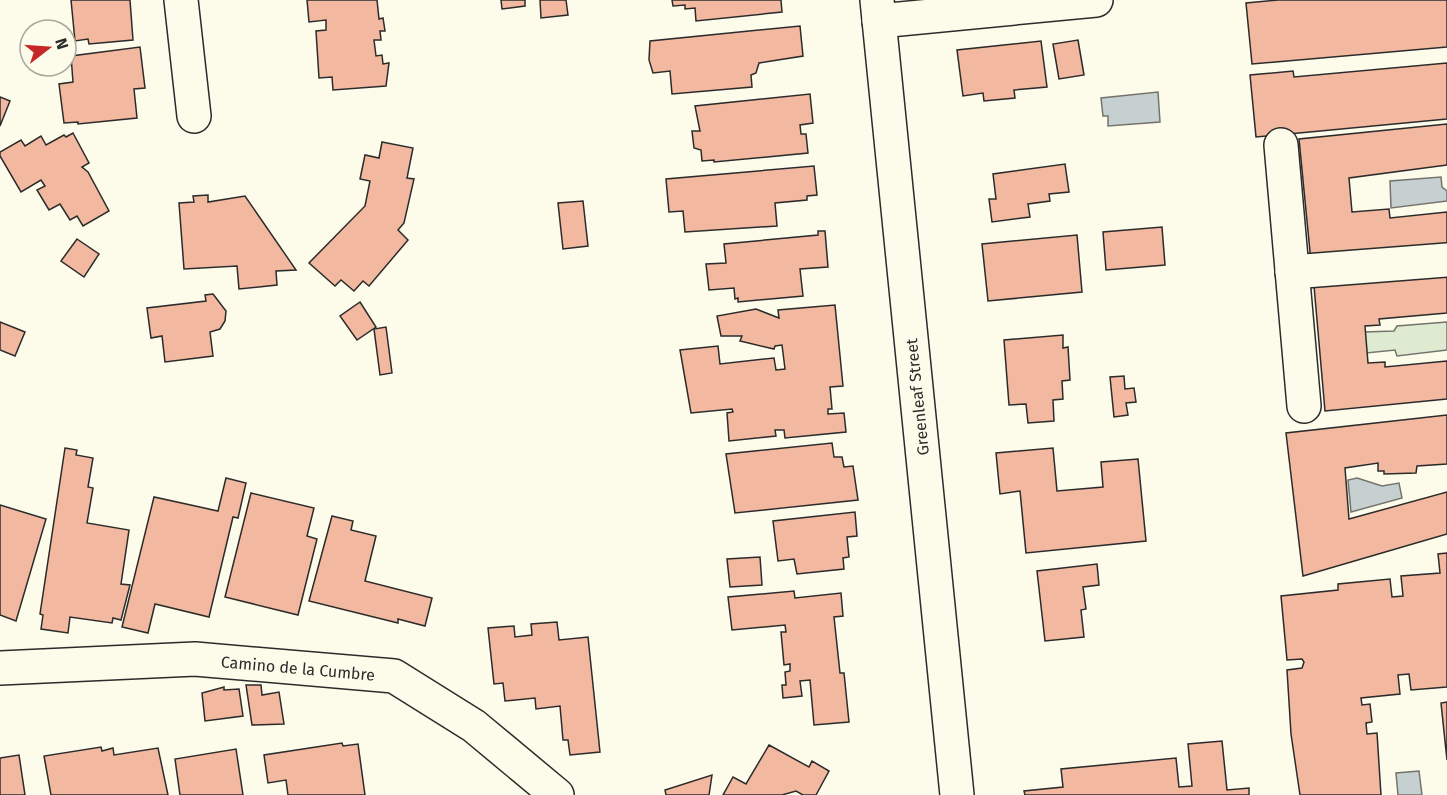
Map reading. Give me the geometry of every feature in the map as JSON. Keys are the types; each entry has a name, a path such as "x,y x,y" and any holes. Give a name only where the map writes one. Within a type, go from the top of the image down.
{"street":[{"path":"182,0 194,116"},
{"path":"878,10 1096,0"},
{"name":"Greenleaf Street","path":"878,10 957,795"},
{"path":"1281,145 1304,406"},
{"path":"1292,272 1447,260"},
{"name":"Camino de la Cumbre","path":"0,668 195,659 394,676 474,726 557,795"}],"green space":[{"path":"1447,322 1447,350 1397,356 1395,350 1366,353 1364,332 1394,331 1397,326"}],"shaded area":[{"path":"1158,92 1160,122 1108,126 1108,116 1103,116 1101,98"},
{"path":"1441,177 1442,187 1447,191 1447,201 1391,208 1390,181"},
{"path":"1357,478 1382,486 1399,483 1402,498 1351,512 1348,480"},
{"path":"1419,771 1422,795 1398,795 1396,773"}],"building":[{"path":"71,0 130,0 133,40 89,44 88,39 78,41 78,18 73,18"},
{"path":"307,0 377,0 379,19 383,18 385,31 380,31 381,40 374,40 376,56 382,55 383,64 389,63 386,86 333,90 332,77 319,78 316,31 326,30 326,20 309,22"},
{"path":"501,0 525,0 525,6 502,9"},
{"path":"540,0 566,0 568,15 541,18"},
{"path":"672,0 781,0 782,12 696,21 695,8 685,9 685,5 673,6"},
{"path":"1278,0 1447,0 1447,47 1252,64 1246,3"},
{"path":"800,26 803,56 759,63 756,73 751,75 752,87 672,94 670,71 653,73 649,60 650,41"},
{"path":"1078,40 1084,75 1059,79 1053,44"},
{"path":"1041,41 1047,87 1014,90 1015,98 984,101 983,93 963,96 957,50"},
{"path":"140,47 145,88 134,89 137,118 78,124 78,122 64,123 59,84 73,82 73,78 78,78 78,55"},
{"path":"1447,63 1447,119 1256,137 1250,75 1293,71 1294,77"},
{"path":"810,94 813,123 800,125 801,134 806,134 808,153 714,162 714,160 702,161 701,150 694,148 692,131 700,131 695,106"},
{"path":"0,97 10,101 0,126"},
{"path":"1447,124 1447,165 1349,178 1352,212 1389,209 1390,218 1447,212 1447,253 1311,262 1299,139"},
{"path":"73,133 89,163 82,167 88,172 109,211 83,226 77,216 70,220 60,204 49,210 37,190 45,186 41,180 21,192 0,156 0,152 21,140 25,146 41,136 46,145 64,135 66,137"},
{"path":"382,142 413,148 407,178 414,179 404,223 398,230 408,240 369,286 363,281 354,291 341,280 335,286 309,263 365,206 370,181 360,179 365,155 379,158"},
{"path":"1065,164 1069,192 1049,194 1050,201 1028,204 1030,217 992,222 989,199 996,199 993,174"},
{"path":"814,166 817,195 807,196 807,200 775,203 777,226 685,232 683,211 669,212 666,179"},
{"path":"208,195 208,202 245,196 296,270 276,271 277,285 239,289 237,266 184,269 179,203 194,202 193,196"},
{"path":"583,201 588,246 563,249 558,203"},
{"path":"1162,227 1165,265 1106,270 1103,232"},
{"path":"818,231 825,231 828,267 800,269 803,296 738,302 738,298 735,299 734,288 709,290 706,264 726,263 724,244 818,235"},
{"path":"1077,235 1082,292 988,301 982,244"},
{"path":"77,239 99,254 84,277 61,261"},
{"path":"1447,272 1447,313 1379,319 1380,325 1365,326 1368,363 1385,362 1385,367 1447,361 1447,399 1325,411 1314,286"},
{"path":"213,294 226,311 225,321 220,329 210,332 213,356 165,362 162,336 151,338 147,308 206,301 205,295"},
{"path":"360,302 376,327 357,340 340,316"},
{"path":"835,305 843,386 830,387 832,409 828,409 828,414 844,413 846,432 785,438 784,430 775,430 776,436 729,441 727,413 733,412 732,409 691,413 680,350 718,346 720,364 774,358 776,370 785,369 782,345 775,346 774,349 740,341 742,336 721,336 717,316 756,309 779,318 778,310"},
{"path":"0,322 25,332 15,356 0,350"},
{"path":"386,327 392,373 380,375 374,329"},
{"path":"1063,335 1063,348 1068,347 1070,380 1062,381 1063,399 1053,400 1054,421 1028,423 1026,404 1009,405 1004,340"},
{"path":"1124,376 1125,389 1134,388 1136,402 1126,403 1128,415 1114,417 1110,377"},
{"path":"1447,415 1447,464 1417,466 1416,473 1384,474 1384,471 1378,471 1378,463 1345,468 1349,519 1447,492 1447,534 1303,576 1286,433"},
{"path":"832,443 834,457 842,457 844,467 853,466 858,500 735,513 726,454"},
{"path":"65,448 77,450 76,455 93,458 88,487 93,488 87,523 129,530 121,584 130,585 121,620 113,618 112,623 70,617 68,633 41,629 43,615 40,614"},
{"path":"1053,448 1057,491 1103,487 1101,462 1138,459 1146,541 1026,553 1020,491 1000,494 996,453"},
{"path":"226,478 246,483 238,518 233,517 209,617 155,604 148,633 122,627 154,497 218,511"},
{"path":"251,493 314,508 307,536 317,539 298,615 225,597"},
{"path":"0,505 46,519 16,621 0,615"},
{"path":"855,512 857,536 847,537 849,557 843,558 844,569 797,574 794,559 778,561 773,521"},
{"path":"332,516 353,521 351,530 376,536 365,581 432,598 425,626 398,619 398,623 309,601"},
{"path":"1447,553 1447,687 1411,690 1409,674 1398,675 1400,694 1361,698 1362,705 1370,704 1372,722 1366,723 1367,734 1377,733 1381,795 1300,795 1291,734 1287,670 1302,668 1304,662 1302,659 1287,660 1281,596 1338,590 1338,584 1390,579 1392,597 1403,596 1401,576 1440,573 1438,554"},
{"path":"760,557 762,585 730,587 727,559"},
{"path":"1097,564 1099,585 1083,587 1086,609 1081,610 1084,637 1045,641 1037,571"},
{"path":"794,591 795,598 841,593 843,616 834,617 840,673 844,673 849,722 814,725 810,680 800,681 802,696 783,698 782,685 786,685 785,672 790,671 790,664 784,665 781,632 786,632 785,625 732,630 728,597"},
{"path":"557,622 559,640 588,637 600,752 570,755 568,740 563,740 560,706 536,709 535,698 505,701 503,683 494,684 488,628 514,626 515,637 532,635 531,624"},
{"path":"246,685 261,685 262,695 279,692 284,724 252,725"},
{"path":"224,687 224,690 239,689 243,716 205,721 202,693"},
{"path":"1447,702 1447,760 1441,703"},
{"path":"1222,741 1227,790 1249,788 1249,795 1025,795 1024,791 1063,787 1061,769 1176,758 1179,787 1192,786 1188,744"},
{"path":"342,743 343,746 358,744 365,795 288,795 286,780 268,783 264,755"},
{"path":"769,745 809,767 812,761 829,771 816,795 803,795 796,791 782,795 723,795 733,777 746,784"},
{"path":"101,747 102,751 113,748 114,755 158,748 168,795 51,795 44,756"},
{"path":"236,749 243,795 180,795 175,759"},
{"path":"19,755 25,795 0,795 0,758"},
{"path":"712,775 709,795 666,795 665,790"}]}
